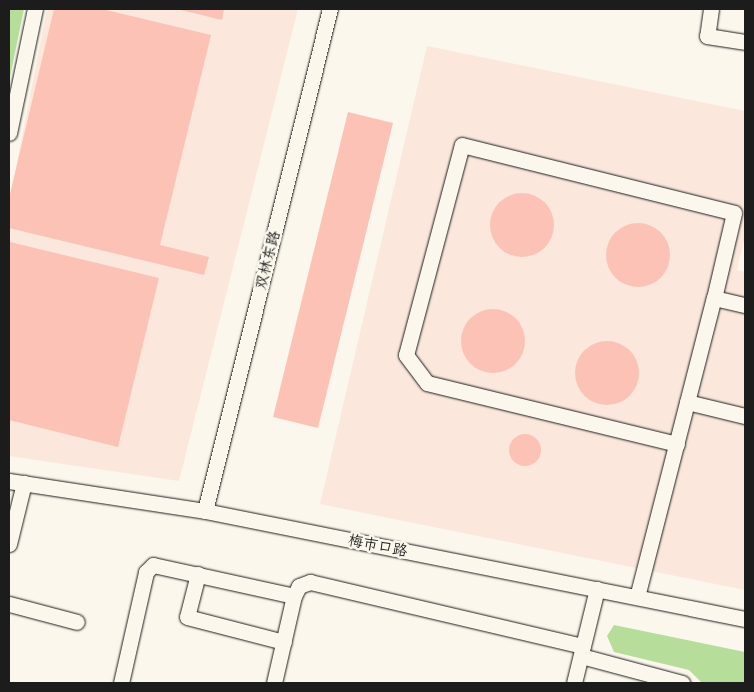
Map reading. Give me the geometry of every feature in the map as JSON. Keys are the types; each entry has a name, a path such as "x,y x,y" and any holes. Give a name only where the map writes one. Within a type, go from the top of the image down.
{"street":[{"path":"9,133 11,115 35,9"},
{"name":"双林东路","path":"205,511 330,9"},
{"path":"711,9 707,36 745,42"},
{"path":"637,597 677,444 714,298 734,213 462,145 406,355 427,383 677,444"},
{"path":"714,298 745,305"},
{"path":"687,402 745,416"},
{"name":"梅市口路","path":"9,481 205,511 745,619"},
{"path":"9,544 24,483"},
{"path":"121,683 146,572 153,565 294,596"},
{"path":"198,574 187,617 284,642"},
{"path":"274,683 294,596 299,586 310,582 582,651 682,683"},
{"path":"574,683 597,589"},
{"path":"9,604 77,622"}],"shaded area":[{"path":"47,9 298,9 179,481 9,456 9,204"},
{"path":"427,46 745,111 745,236 737,270 745,272 745,590 320,504"}],"green space":[{"path":"9,9 24,9 9,82"},
{"path":"614,625 745,652 745,683 702,683 689,670 614,652 607,636"}],"building":[{"path":"54,9 102,9 211,35 160,245 209,257 204,275 9,228 9,198"},
{"path":"177,9 224,9 222,20"},
{"path":"348,112 393,123 318,428 273,417"},
{"path":"522,193 540,199 548,207 554,225 548,243 540,251 522,257 504,251 496,243 490,225 496,207 504,199"},
{"path":"638,223 656,229 664,237 670,255 664,273 656,281 638,287 620,281 612,273 606,255 612,237 620,229"},
{"path":"10,242 159,278 118,447 9,420"},
{"path":"493,309 511,315 519,323 525,341 519,359 511,367 493,373 475,367 467,359 461,341 467,323 475,315"},
{"path":"607,341 625,347 633,355 639,373 633,391 625,399 607,405 589,399 581,391 575,373 581,355 589,347"},
{"path":"525,434 537,438 541,450 537,462 525,466 513,462 509,450 513,438"}]}
